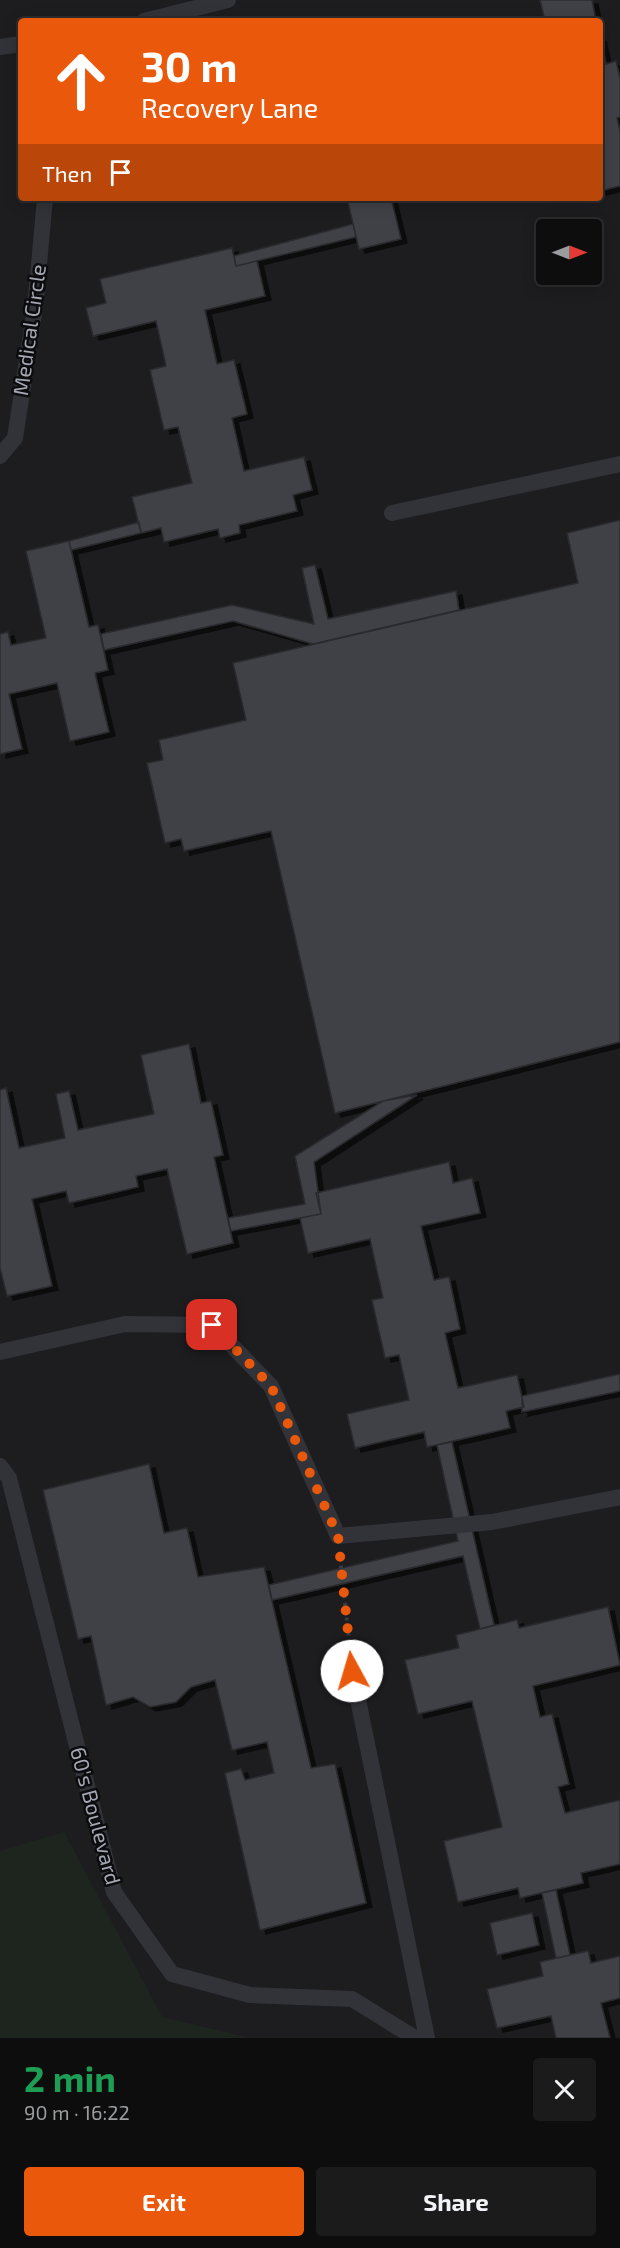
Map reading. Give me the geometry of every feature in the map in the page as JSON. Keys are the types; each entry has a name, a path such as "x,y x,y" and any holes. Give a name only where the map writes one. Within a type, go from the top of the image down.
{"lane":[{"path":"156,18 228,0"},
{"path":"0,47 18,44"},
{"name":"Medical Circle","path":"0,456 15,438 35,308 45,201"},
{"path":"392,513 620,464"},
{"path":"0,1352 125,1324 212,1325 271,1386 338,1536 428,1526 492,1522 620,1497"},
{"name":"60's Boulevard","path":"0,1466 9,1478 114,1892 172,1974 250,1995 352,2000 415,2038"},
{"path":"352,1671 427,2038"}],"path":[{"path":"338,1536 352,1671"}],"shaded area":[{"path":"0,0 620,0 620,2038 0,2038"},
{"path":"64,1832 162,2017 250,2038 0,2038 0,1851"}],"building":[{"path":"540,0 592,0 595,18 544,18"},
{"path":"603,50 606,64 616,61 620,78 620,117 617,118 620,131 620,186 603,190"},
{"path":"348,201 392,201 401,239 359,249"},
{"path":"353,224 356,237 236,266 234,256"},
{"path":"232,248 236,266 257,261 265,296 205,310 217,364 234,360 247,414 232,418 244,471 304,457 312,490 293,495 297,511 239,525 240,533 220,538 218,529 164,542 161,528 141,533 132,497 192,483 178,427 164,430 150,370 166,366 156,321 93,336 86,308 106,303 100,279"},
{"path":"620,520 620,1042 335,1113 271,831 184,851 181,839 165,843 147,763 163,760 159,740 246,720 233,663 578,583 567,533"},
{"path":"139,522 141,533 71,550 69,541"},
{"path":"69,541 89,627 98,625 108,670 95,673 109,732 70,741 57,683 9,694 22,749 0,754 0,634 8,632 11,645 46,638 26,551"},
{"path":"315,565 328,619 456,591 459,610 313,644 233,621 104,650 101,634 232,605 314,624 302,568"},
{"path":"189,1044 201,1103 211,1101 223,1155 214,1157 233,1243 187,1254 167,1169 136,1176 138,1187 69,1203 66,1191 32,1199 52,1286 7,1296 0,1268 0,1090 6,1088 19,1148 65,1138 56,1094 69,1091 78,1130 154,1114 141,1055"},
{"path":"417,1095 314,1162 321,1214 231,1231 228,1218 305,1204 295,1156 383,1101"},
{"path":"449,1162 453,1183 472,1178 480,1213 421,1226 434,1280 449,1277 460,1329 445,1333 458,1388 517,1375 524,1407 506,1411 510,1428 427,1447 424,1432 355,1448 347,1414 409,1400 399,1355 385,1358 372,1300 383,1298 370,1239 308,1253 300,1218 321,1214 316,1193"},
{"path":"620,1374 620,1391 522,1412 522,1396"},
{"path":"452,1442 494,1625 480,1629 463,1556 272,1600 269,1585 458,1541 437,1445"},
{"path":"149,1464 164,1533 187,1528 198,1577 264,1567 311,1768 335,1764 366,1903 260,1930 225,1773 241,1769 245,1780 274,1773 267,1742 232,1750 215,1680 191,1687 176,1702 150,1707 133,1697 106,1705 91,1636 78,1639 43,1490"},
{"path":"608,1607 620,1665 533,1686 540,1717 552,1714 569,1784 558,1787 565,1813 620,1800 620,1864 581,1873 583,1883 520,1898 518,1888 458,1902 444,1841 502,1827 472,1701 418,1714 405,1660 459,1648 456,1635 517,1620 519,1628"},
{"path":"556,1890 570,1955 556,1958 542,1893"},
{"path":"532,1913 539,1945 497,1955 490,1923"},
{"path":"588,1951 591,1963 620,1956 620,1998 601,2003 610,2038 556,2038 551,2016 497,2028 487,1989 543,1976 540,1962"}],"route":[{"path":"212,1325 271,1386 338,1536 352,1671"}]}
